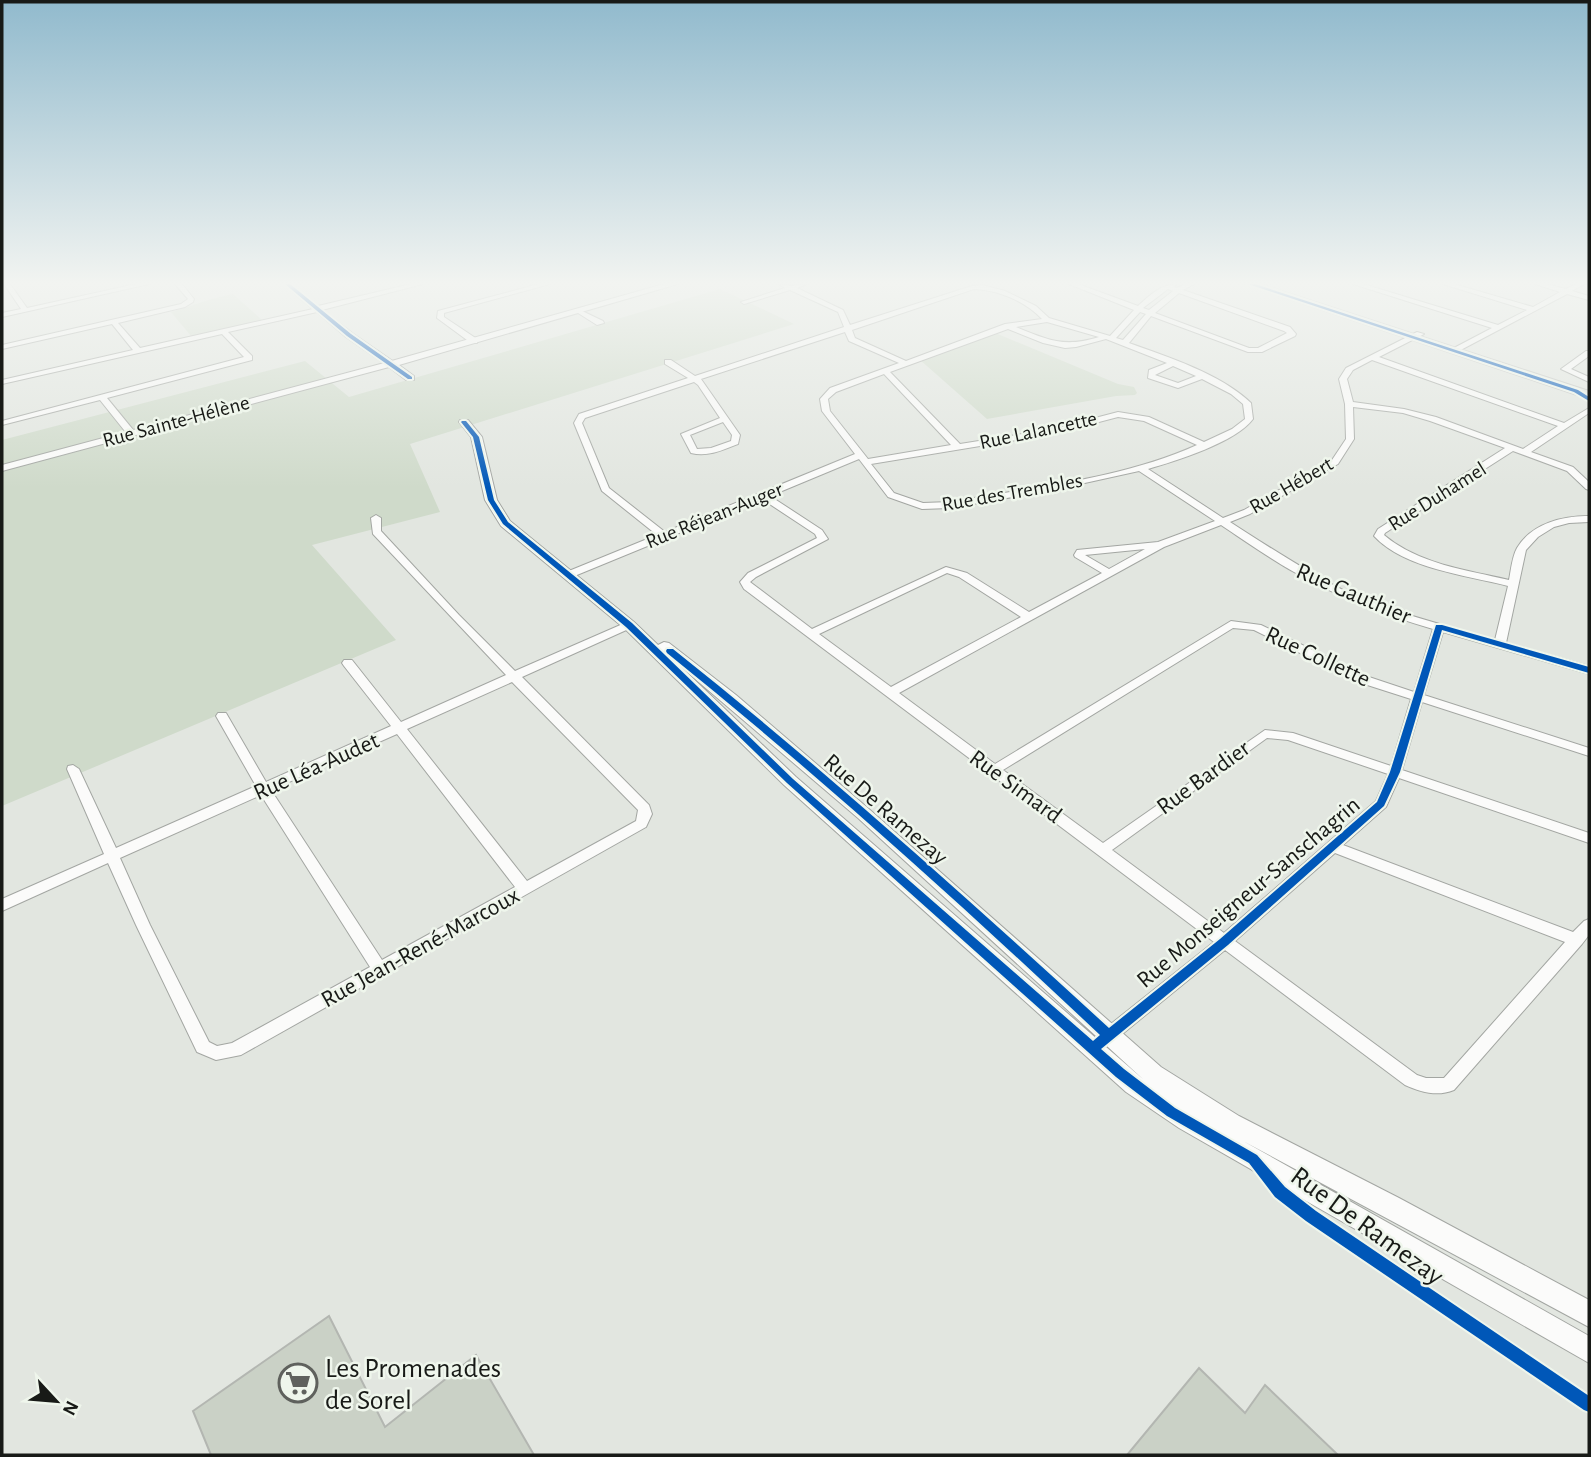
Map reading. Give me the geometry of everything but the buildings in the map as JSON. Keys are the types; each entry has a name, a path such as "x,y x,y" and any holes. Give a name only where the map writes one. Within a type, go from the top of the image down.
{"main road":[{"path":"1464,352 1589,395"},
{"path":"1465,352 1589,389"}],"street":[{"path":"2,382 129,352"},
{"path":"2,423 249,359 243,352"},
{"path":"374,352 410,378"},
{"name":"Rue Sainte-Hélène","path":"2,468 434,352"},
{"path":"665,536 605,489 578,419 591,412 773,352"},
{"path":"880,352 905,363"},
{"name":"Rue des Trembles","path":"936,352 833,390 824,399 826,411 891,495 922,506 950,505 1140,468 1205,446 1245,425 1250,419 1247,403 1240,395 1203,376 1143,352"},
{"name":"Rue Hébert","path":"892,692 1160,545 1247,512 1335,462 1350,439 1349,404 1343,379 1345,373 1350,368 1386,352"},
{"path":"1589,353 1564,369 1589,380"},
{"path":"1374,358 1565,426"},
{"path":"668,362 696,378 725,419 736,435 735,442 697,453 684,437 688,432 725,419"},
{"path":"1171,364 1153,372 1151,376 1178,386 1203,376"},
{"path":"885,371 958,447"},
{"path":"103,398 131,433"},
{"path":"1349,404 1419,415 1512,447 1570,470 1589,487"},
{"path":"1524,452 1589,410"},
{"name":"Rue Lalancette","path":"863,459 1053,431 1118,414 1146,419 1205,446"},
{"name":"Rue De Ramezay","path":"464,422 475,437 491,500 505,523 629,625 777,767 908,886 1101,1041 1208,1110 1589,1314"},
{"name":"Rue Duhamel","path":"1512,447 1381,531 1379,536 1385,543 1425,560 1513,584"},
{"name":"Rue Réjean-Auger","path":"568,575 762,495 863,459"},
{"name":"Rue Gauthier","path":"1140,468 1317,581 1397,615 1589,670"},
{"name":"Rue Simard","path":"762,495 819,532 823,539 752,575 745,583 1391,1067 1424,1086 1448,1085 1577,940"},
{"path":"376,518 376,531 513,676"},
{"path":"1500,644 1521,550 1527,541 1559,520 1589,519"},
{"name":"Rue Hébert","path":"1109,573 1085,560 1079,555 1081,552 1160,545"},
{"path":"812,633 946,570 963,575 1029,617"},
{"name":"Rue Collette","path":"994,770 1231,624 1257,627 1332,666 1418,697 1589,752"},
{"name":"Rue De Ramezay","path":"629,625 663,645 796,755 928,870 1101,1041 1134,1085 1171,1112 1589,1350"},
{"name":"Rue Léa-Audet","path":"2,905 629,625"},
{"name":"Rue Monseigneur-Sanschagrin","path":"1101,1041 1224,942 1381,804 1395,772 1439,627"},
{"path":"348,663 397,729 525,889"},
{"name":"Rue Jean-René-Marcoux","path":"73,769 203,1047 216,1053 235,1050 641,824 645,814 643,808 513,676"},
{"path":"222,716 264,789 379,968"},
{"name":"Rue Bardier","path":"1103,850 1265,734 1289,736 1589,838"},
{"path":"777,767 796,755"},
{"path":"1334,847 1577,940 1589,925"},
{"path":"908,886 928,870"}],"green space":[{"path":"504,352 704,352 410,444 440,512 312,545 396,640 2,806 2,440 305,361 349,397"},
{"path":"938,352 1041,352 1118,384 1134,387 1137,393 987,419 919,359"}],"cycle path":[{"path":"373,352 410,378"},
{"path":"1457,352 1576,391 1589,399"},
{"path":"464,422 476,437 491,500 505,523 629,625 790,781 1120,1073 1171,1112 1253,1159 1280,1192 1311,1216 1589,1405"},
{"path":"1093,1048 1224,942 1381,804 1395,772 1439,627 1589,670"},
{"path":"670,651 838,790 1108,1035"}],"place":[{"name":"Les Promenades de Sorel","path":"298,1383"}]}
